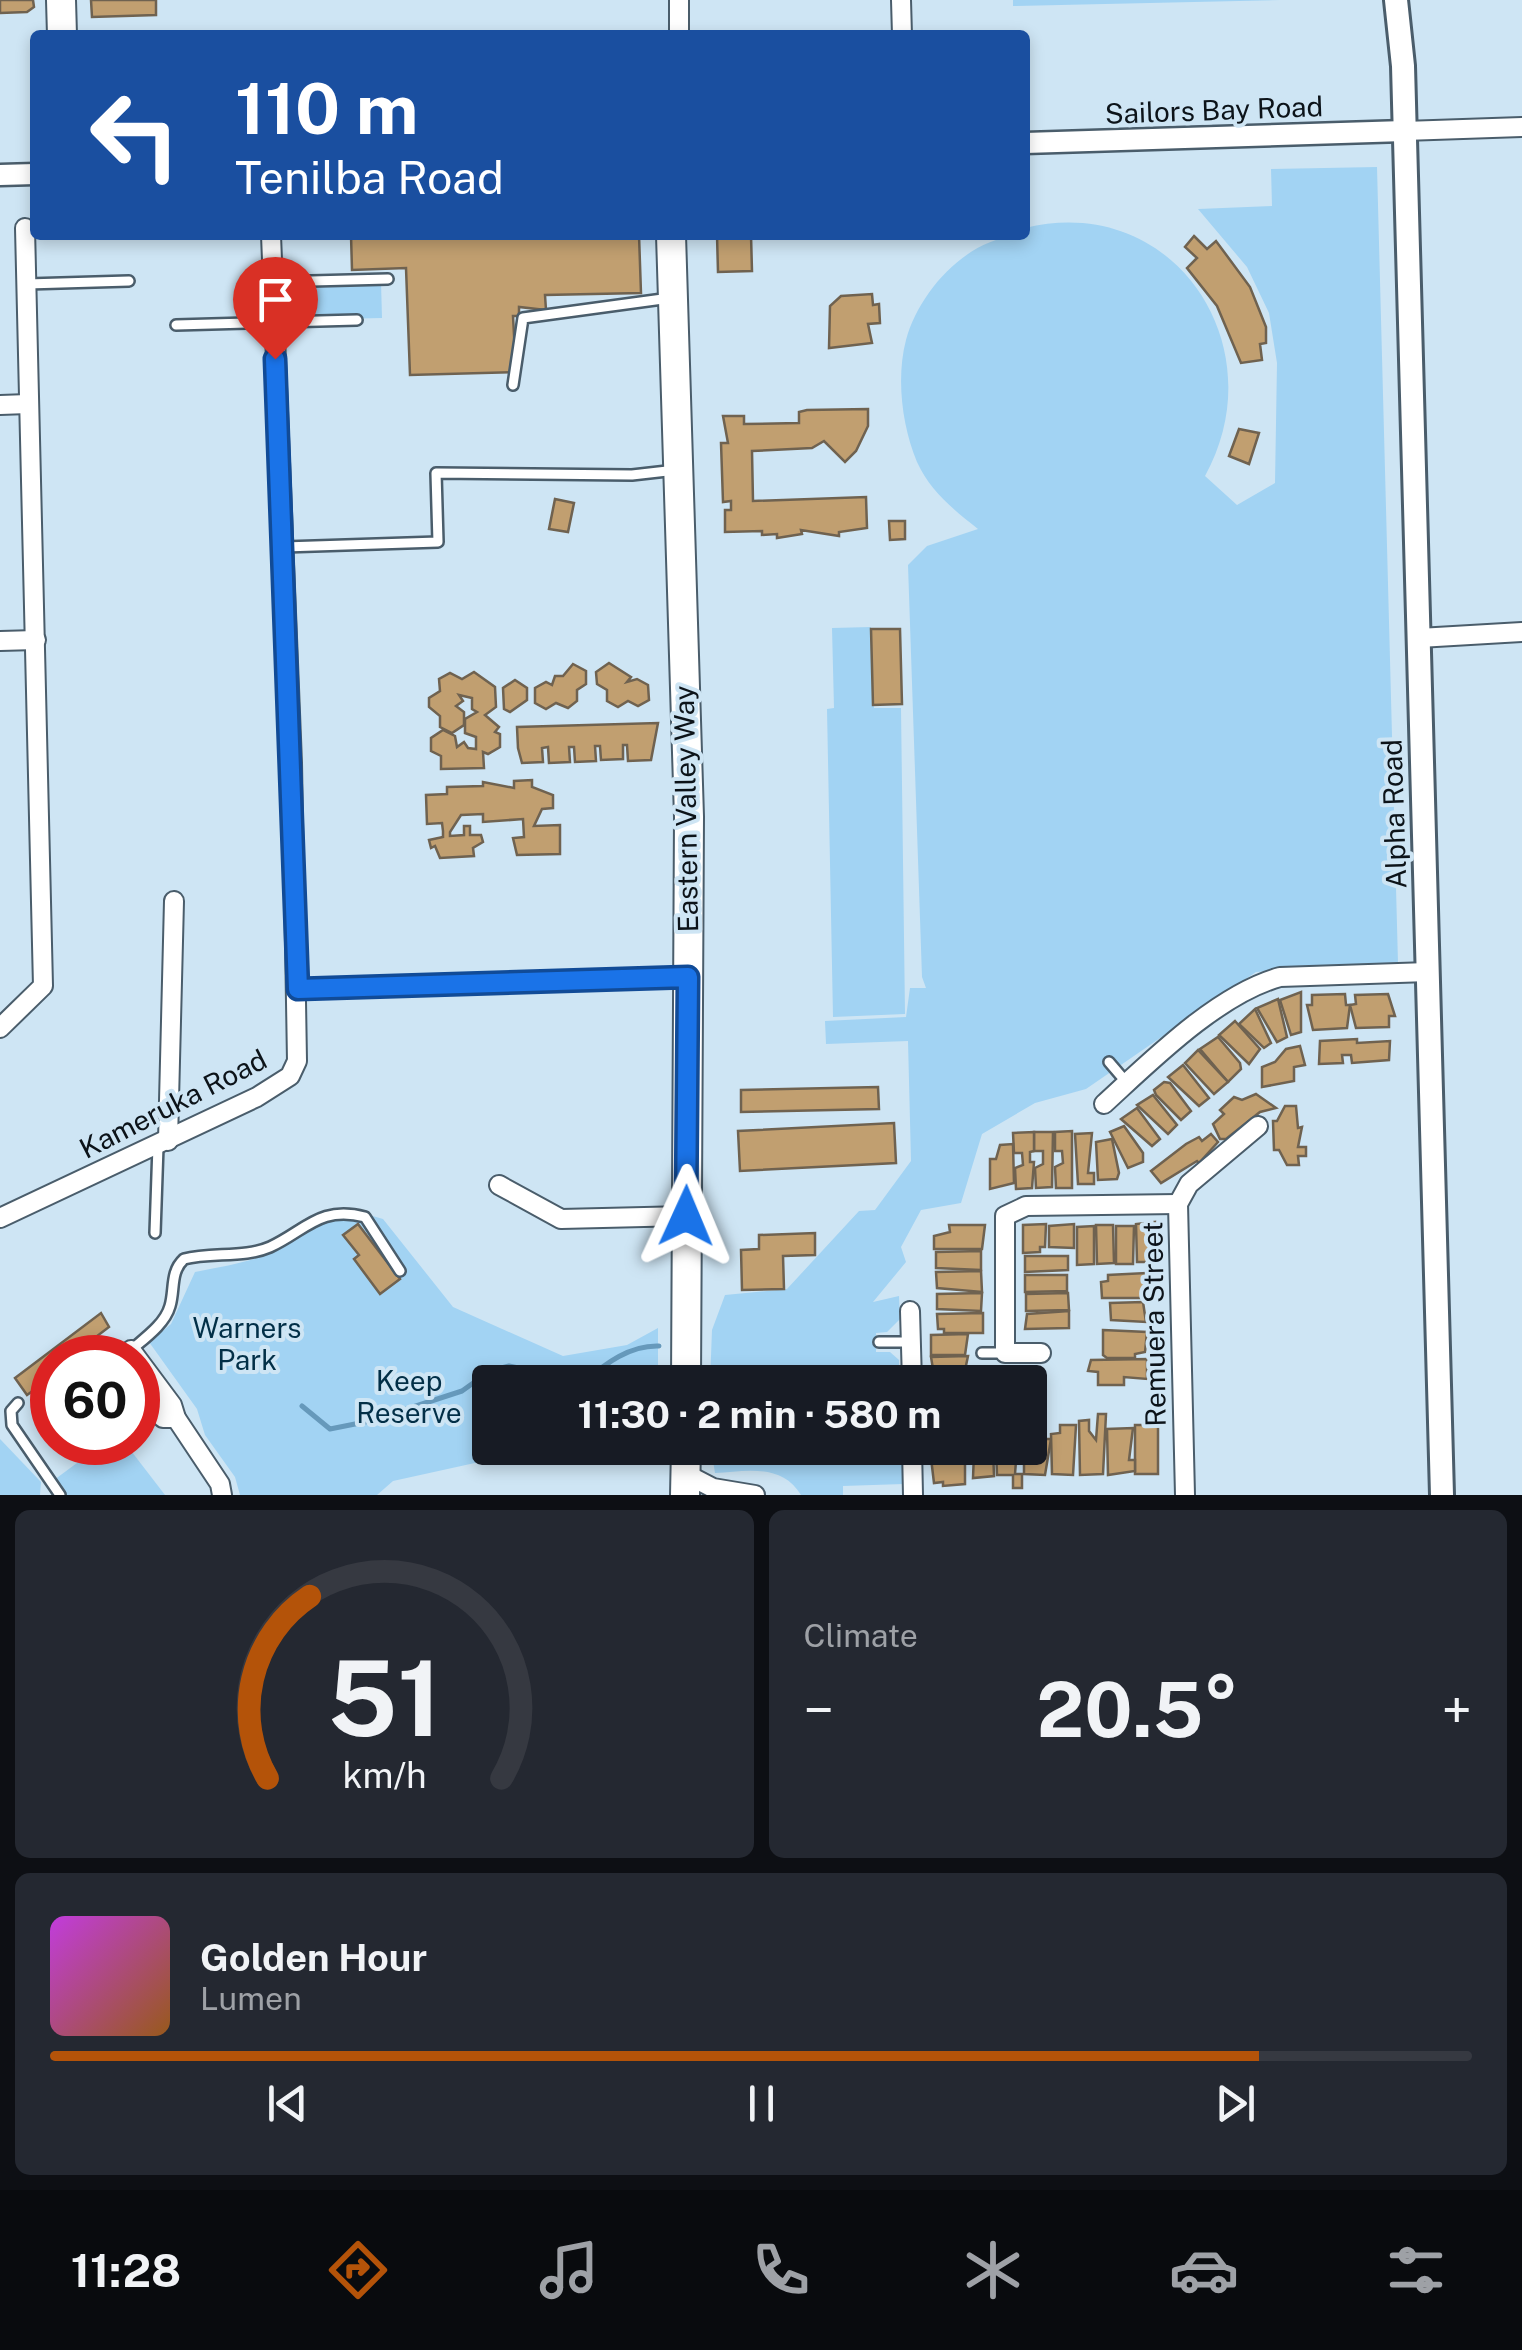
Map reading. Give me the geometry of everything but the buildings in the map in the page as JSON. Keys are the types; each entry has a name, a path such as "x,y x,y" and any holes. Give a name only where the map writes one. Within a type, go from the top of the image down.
{"main road":[{"path":"61,0 62,30"},
{"name":"Alpha Road","path":"1396,0 1404,132 1442,1495"},
{"name":"Eastern Valley Way","path":"671,240 689,817 686,1365"}],"street":[{"path":"679,0 679,30"},
{"path":"901,0 902,30"},
{"path":"1404,132 1522,127"},
{"name":"Sailors Bay Road","path":"1030,143 1404,132"},
{"path":"0,175 30,174"},
{"path":"0,1028 44,986 25,228"},
{"path":"271,240 298,989 688,977"},
{"path":"0,405 28,404"},
{"path":"1419,638 1522,632"},
{"path":"0,641 36,640"},
{"path":"163,1143 174,900"},
{"path":"1104,1104 1221,1006 1259,983 1280,978 1428,972"},
{"name":"Kameruka Road","path":"0,1218 163,1143 290,1076 298,1054 298,989"},
{"name":"Remuera Street","path":"1185,1495 1178,1204 1189,1184 1258,1126"},
{"path":"499,1185 560,1218 686,1216"},
{"path":"1040,1353 1005,1352 1002,1222 1012,1211 1026,1206 1178,1204"},
{"path":"910,1311 912,1365"},
{"path":"160,1387 220,1484 222,1495"},
{"path":"160,1415 176,1418"},
{"path":"912,1465 913,1495"},
{"path":"685,1472 712,1488 755,1495"}],"lane":[{"path":"273,282 388,279"},
{"path":"27,284 130,281"},
{"path":"514,386 523,318 673,298"},
{"path":"176,325 358,320"},
{"path":"281,547 438,542 436,473 632,475 678,470"},
{"path":"1109,1062 1127,1083"},
{"path":"155,1233 163,1143"},
{"path":"146,1335 170,1307 176,1266 184,1259 270,1247 307,1221 340,1214 365,1217 400,1271"},
{"path":"879,1342 911,1342"},
{"path":"982,1353 1005,1352"},
{"path":"18,1403 11,1411 12,1426 60,1495"}],"green space":[{"path":"1013,0 1280,0 1013,6"},
{"path":"1377,167 1398,963 1256,972 1086,1089 1035,1103 982,1134 961,1203 921,1210 901,1247 906,1262 873,1302 899,1296 900,1319 887,1332 876,1333 876,1352 890,1352 899,1365 711,1365 712,1330 725,1295 787,1289 859,1211 875,1210 911,1161 908,1041 826,1044 825,1021 906,1017 910,988 926,988 922,977 908,565 927,546 978,529 936,491 917,462 901,386 903,355 913,321 935,284 950,268 985,244 1030,240 1030,228 1078,223 1126,233 1166,256 1198,289 1219,331 1228,377 1224,427 1205,476 1237,505 1275,483 1277,363 1269,313 1247,267 1198,209 1272,206 1271,169"},
{"path":"381,282 382,318 293,320 292,284"},
{"path":"871,627 874,708 901,708 905,1014 833,1017 827,709 834,708 832,628"},
{"path":"359,1212 383,1219 453,1307 563,1356 627,1345 658,1328 658,1365 472,1365 472,1464 393,1481 377,1495 240,1495 235,1477 205,1435 197,1409 160,1357 158,1335 171,1324 195,1272 263,1256 290,1241 318,1215"},
{"path":"0,1439 41,1482 40,1495 0,1495"},
{"path":"74,1465 142,1465 165,1495 65,1495 54,1480"},
{"path":"714,1465 903,1465 903,1484 843,1486 843,1495 801,1495 774,1473 715,1473"}],"waterway":[{"path":"302,1406 330,1429 370,1421 462,1391 490,1371 509,1366 584,1382 628,1352 659,1346"}],"route":[{"path":"275,359 298,989 688,977 686,1216"}],"park label":[{"name":"Warners Park","path":"247,1344"},
{"name":"Keep Reserve","path":"409,1397"}]}
